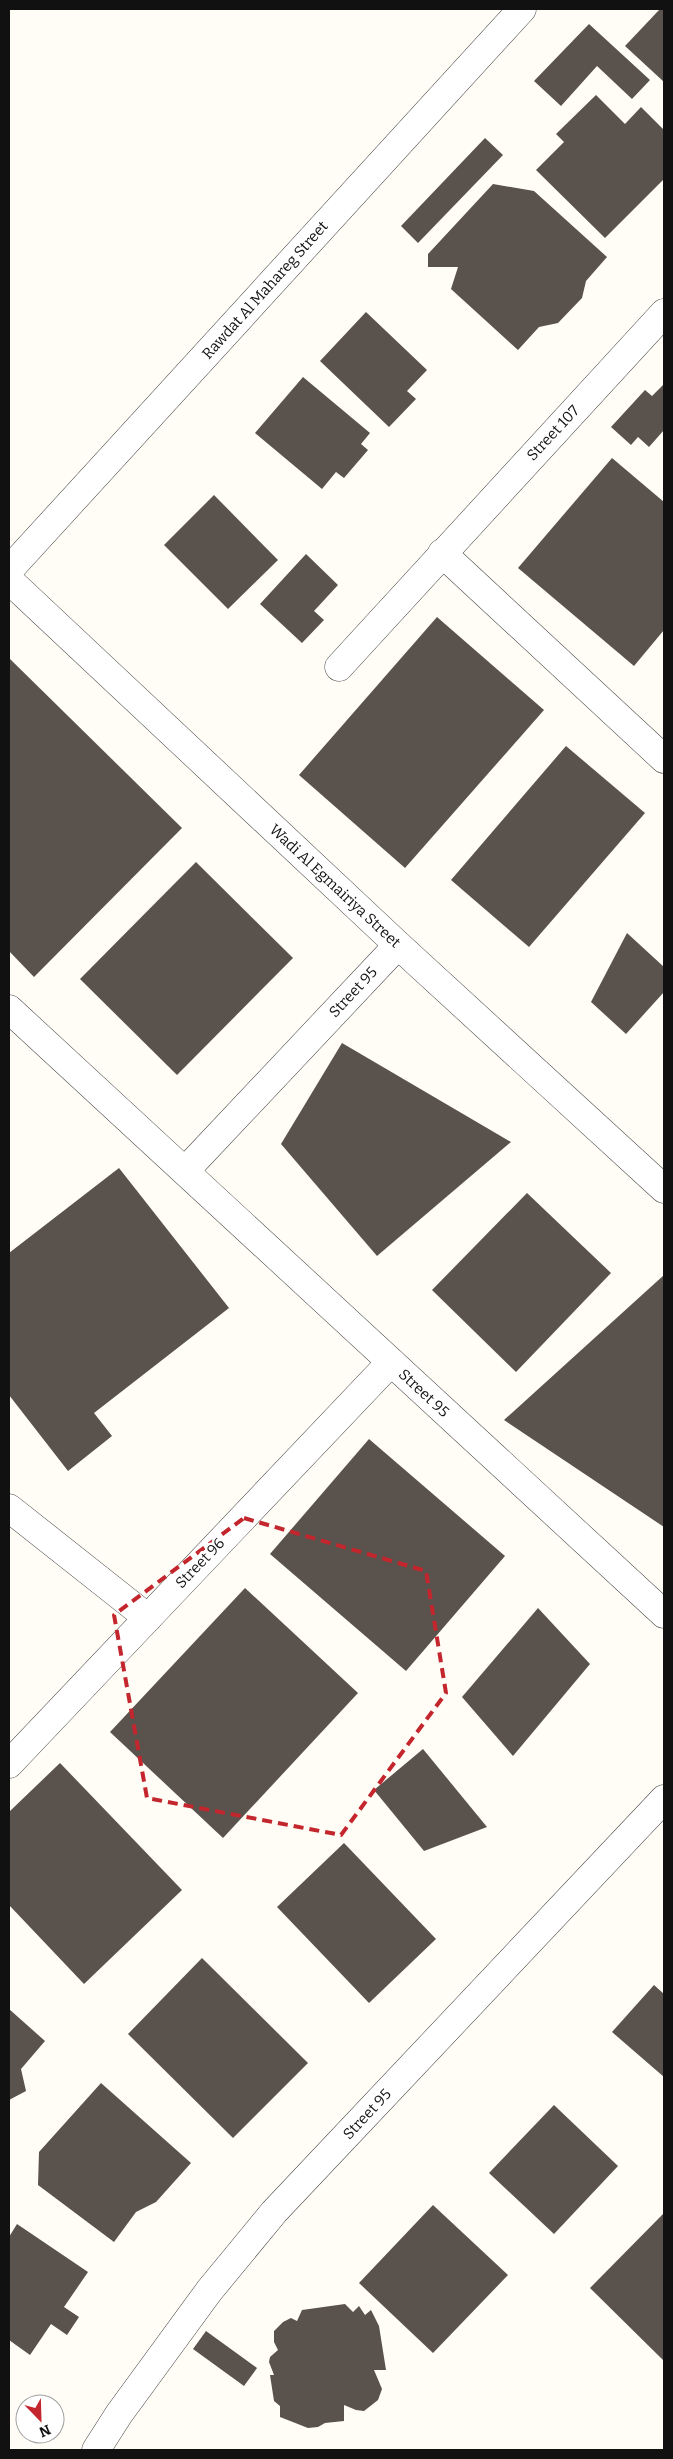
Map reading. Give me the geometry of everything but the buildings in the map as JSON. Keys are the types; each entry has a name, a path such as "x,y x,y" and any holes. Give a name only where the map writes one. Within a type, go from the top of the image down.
{"street":[{"name":"Rawdat Al Mahareg Street","path":"9,570 522,9"},
{"name":"Street 107","path":"339,667 664,313"},
{"path":"442,553 664,758"},
{"name":"Wadi Al Egmairiya Street","path":"9,580 398,945 664,1189"},
{"name":"Street 95","path":"185,1170 398,945"},
{"name":"Street 95","path":"9,1009 664,1614"},
{"name":"Street 96","path":"9,1764 391,1362"},
{"path":"9,1508 148,1618"},
{"name":"Street 95","path":"96,2450 119,2414 209,2291 274,2212 664,1799"}],"highlighted area":[{"path":"244,1518 426,1571 446,1693 341,1835 147,1798 114,1615"}]}
